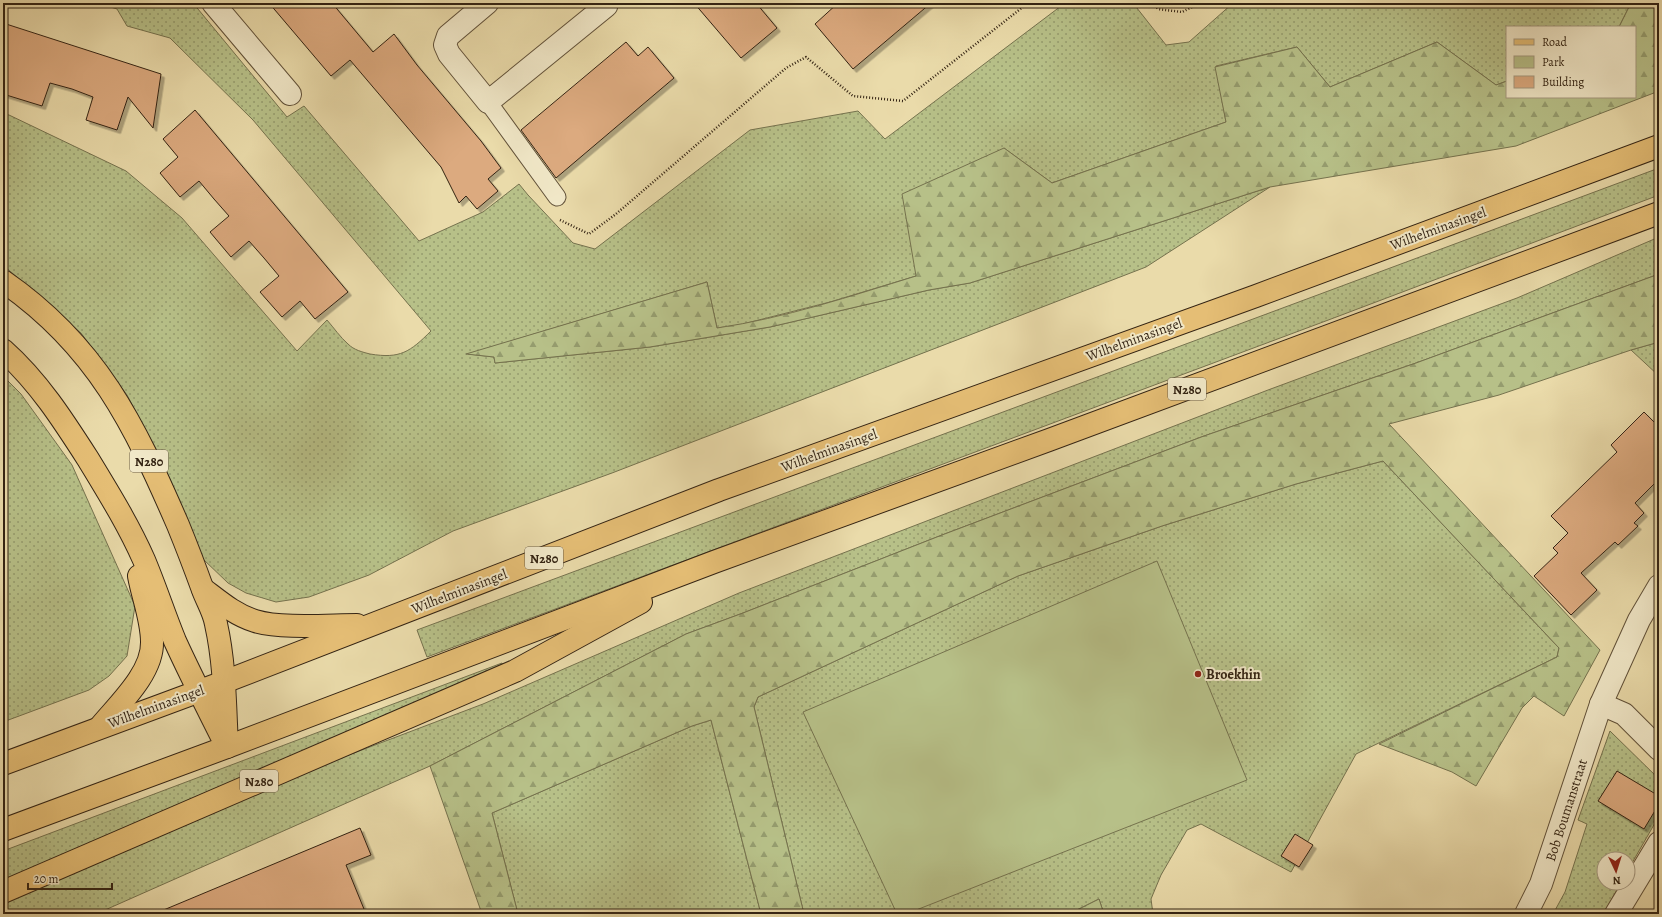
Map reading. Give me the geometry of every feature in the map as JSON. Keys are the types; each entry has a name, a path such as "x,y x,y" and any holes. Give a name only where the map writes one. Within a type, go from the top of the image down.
{"main road":[{"name":"Wilhelminasingel","path":"3,764 224,682 719,490 1256,296 1659,146"},
{"name":"N280","path":"3,830 227,747 714,562 1049,440 1659,213"},
{"name":"N280","path":"3,281 31,302 69,337 87,358 120,404 153,469 184,540 216,623 224,682 227,747"},
{"path":"3,350 45,395 87,458 127,524 144,560 175,640 227,747"},
{"path":"99,728 140,678 148,663 152,644 151,628 127,524"},
{"name":"N280","path":"3,892 515,670 714,562"},
{"name":"N280","path":"203,589 237,613 255,621 288,625 370,626"}],"street":[{"path":"213,3 290,94"},
{"path":"487,3 448,36 445,45 449,54 488,102 606,6 606,3"},
{"name":"Bob Boumanstraat","path":"1526,914 1544,876 1601,704 1639,620 1659,586"},
{"path":"1601,704 1624,714 1659,749"},
{"path":"1616,914 1659,843"}],"lane":[{"path":"488,102 557,197"}],"path":[{"path":"557,197 559,219 589,234 616,214 786,68 806,57 853,96 903,102 1028,3"},
{"path":"1153,3 1158,9 1182,12 1200,3"}],"green space":[{"path":"98,3 193,3 287,117 304,106 419,241 483,212 519,184 573,243 595,249 750,130 858,111 885,139 1065,3 1133,3 1166,45 1189,42 1233,3 1631,3 1620,26 1506,26 1506,81 1496,85 1437,42 1330,87 1297,47 1216,66 1226,122 1052,183 1004,148 916,276 830,302 739,325 717,328 707,282 468,354 494,357 495,363 650,347 770,327 929,290 970,283 1270,187 1146,267 612,473 453,531 369,575 309,597 276,602 246,593 228,583 203,559 141,422 127,395 81,333 3,265 3,114 9,115 126,171 182,218 297,351 327,320 342,338 353,348 370,354 389,355 404,352 417,344 431,331 253,120 170,38 127,26 117,9"},
{"path":"1631,3 1659,3 1659,91 1516,146 1270,187 970,283 929,290 770,327 650,347 495,363 494,357 466,354 707,282 717,328 742,324 793,312 842,299 916,276 902,194 1004,148 1052,183 1226,122 1215,67 1297,47 1330,87 1437,42 1496,85 1506,81 1506,98 1636,98 1636,26 1620,26"},
{"path":"1659,168 1659,195 427,657 417,630"},
{"path":"1659,237 1659,274 1416,363 1204,436 686,634 430,766 96,914 3,914 3,900 267,786 483,704 739,593 1268,390 1517,298"},
{"path":"1659,274 1659,342 1631,350 1499,395 1389,424 1600,650 1564,716 1534,696 1522,708 1476,786 1452,772 1379,744 1557,657 1559,648 1383,461 1296,484 1162,526 1018,576 758,697 754,707 804,914 761,914 711,720 692,726 492,813 518,914 482,914 430,766 686,634 1204,436 1416,363"},
{"path":"1659,342 1659,376 1631,350"},
{"path":"3,376 21,394 72,465 135,606 127,656 109,676 89,690 3,722"},
{"name":"Broekhin","path":"1383,461 1559,648 1557,657 1356,754 1291,872 1201,824 1187,830 1161,875 1151,899 1153,914 1104,914 1099,899 1069,914 804,914 754,707 758,697 1018,576 1162,526 1296,484"},
{"path":"1157,561 1247,780 906,914 897,914 803,712"},
{"path":"502,663 505,668 3,883 3,851"},
{"path":"711,720 761,914 518,914 492,813 692,726"},
{"path":"1610,731 1659,779 1659,816 1636,856 1636,851 1596,851 1596,891 1616,891 1603,914 1553,914 1565,892 1587,824 1578,820"},
{"path":"1099,899 1104,914 1069,914"}],"building":[{"path":"269,3 332,3 373,52 394,34 417,65 481,141 501,168 488,179 498,191 477,209 466,196 459,203 441,167 350,60 331,76"},
{"path":"694,3 756,3 777,28 741,58"},
{"path":"838,3 931,3 853,69 815,24"},
{"path":"3,23 161,74 153,128 128,97 117,130 86,120 93,97 72,89 50,83 42,106 3,94"},
{"path":"626,42 638,56 648,47 674,78 556,178 521,130"},
{"path":"195,110 348,292 315,319 300,301 282,317 260,292 279,276 264,258 249,241 231,257 210,232 229,216 199,181 180,197 160,173 178,157 163,139"},
{"path":"1644,412 1659,427 1659,479 1635,503 1644,513 1634,523 1638,526 1618,545 1615,542 1581,573 1597,590 1571,615 1534,576 1558,553 1553,548 1568,533 1551,516 1617,452 1611,445"},
{"path":"1617,771 1659,796 1659,804 1644,829 1598,801"},
{"path":"360,828 371,855 346,865 366,914 154,914"},
{"path":"1295,834 1313,845 1299,867 1281,856"}],"place":[{"name":"Broekhin","path":"1198,674"}]}
